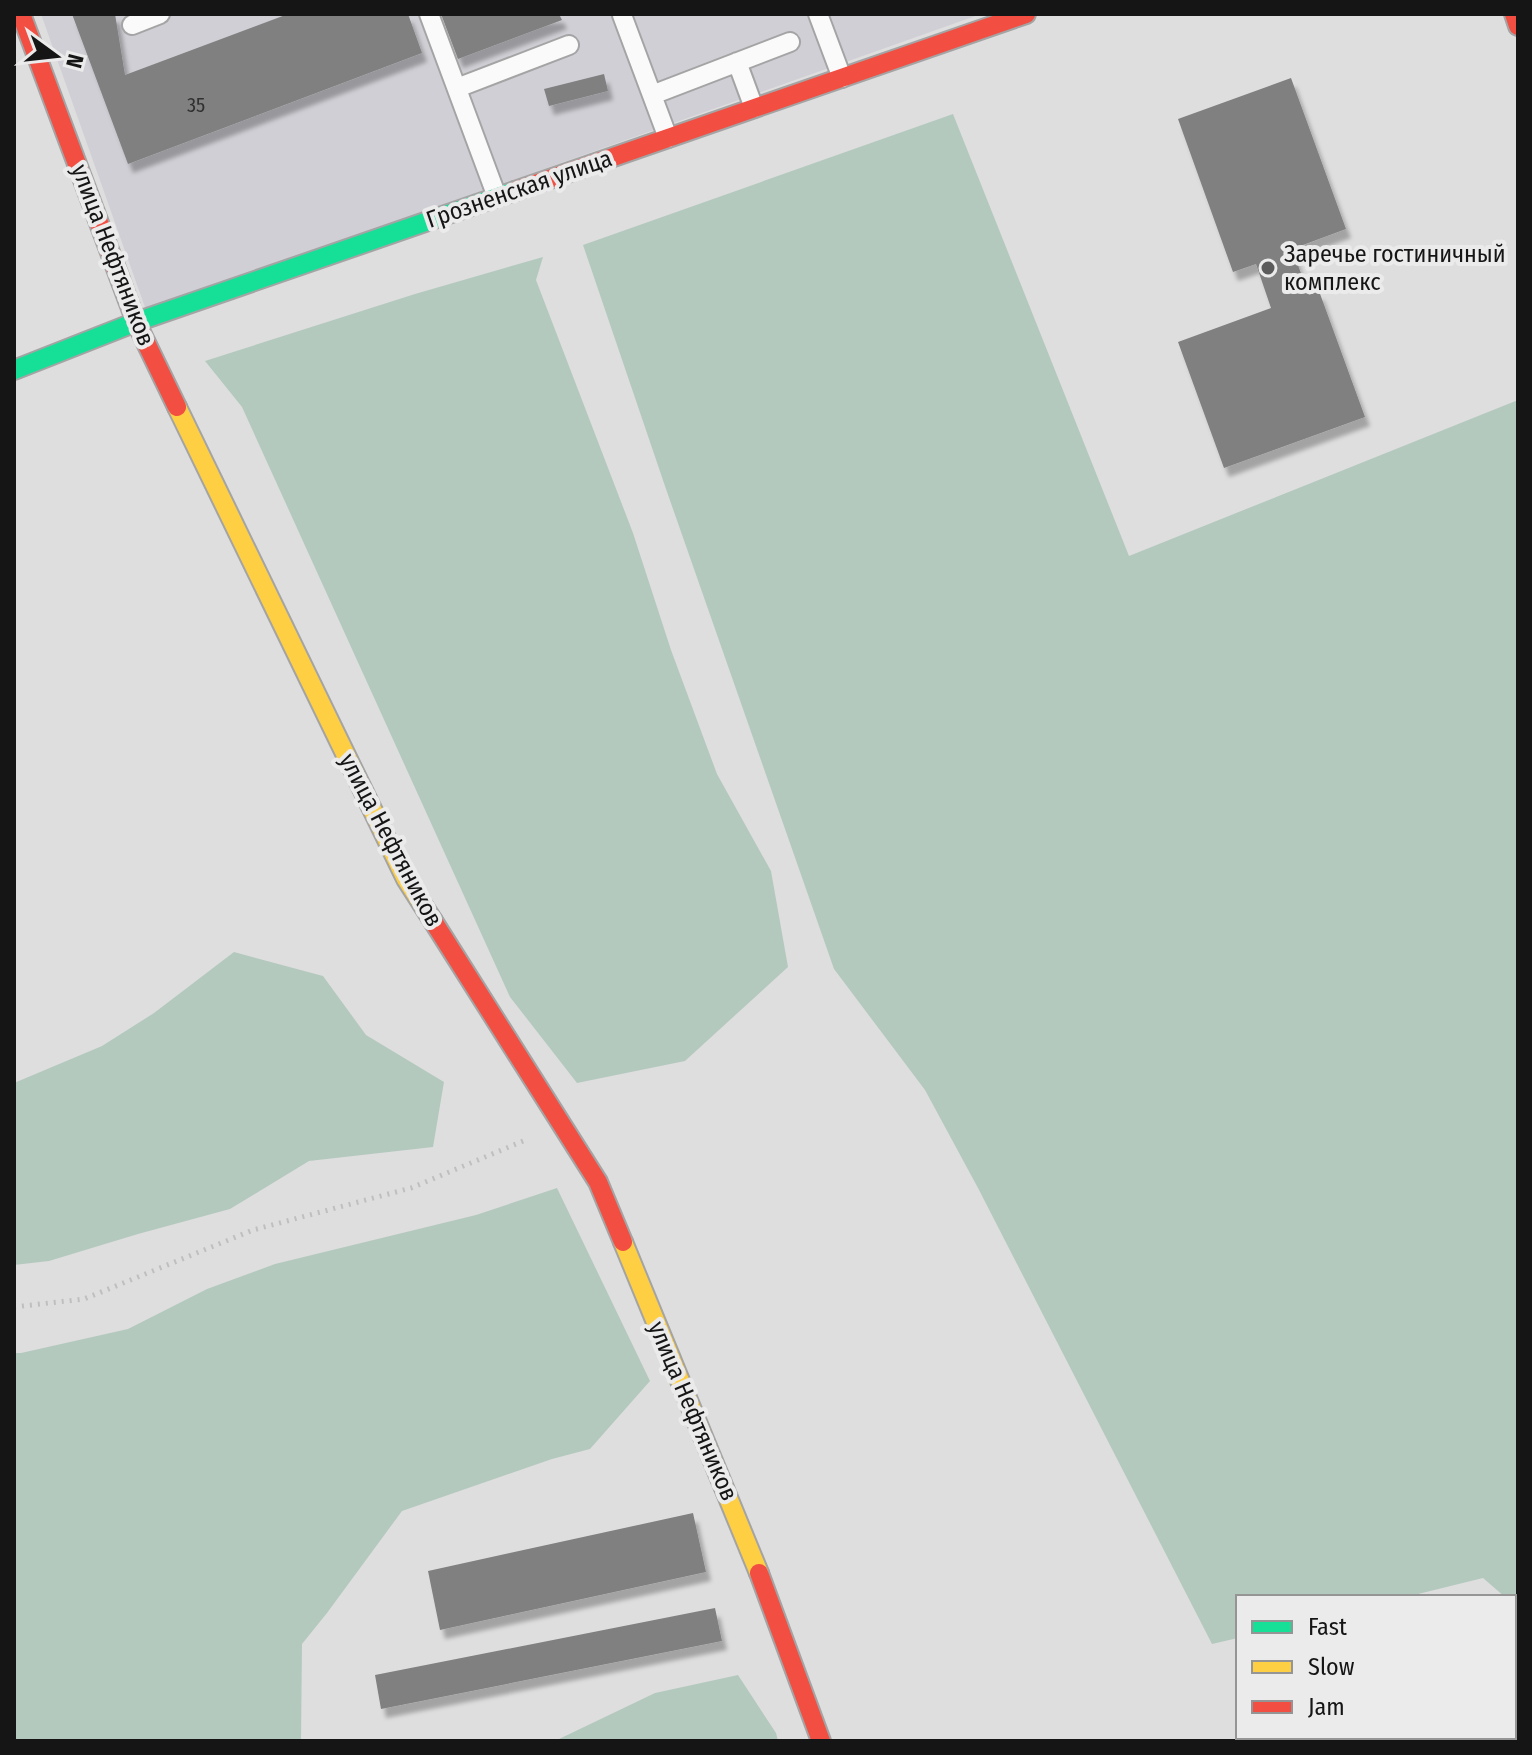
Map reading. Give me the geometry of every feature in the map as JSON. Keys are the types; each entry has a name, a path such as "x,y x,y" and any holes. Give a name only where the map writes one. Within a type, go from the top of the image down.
{"street":[{"name":"улица Нефтяников","path":"21,14 136,322 406,879 598,1182 748,1544 821,1741"},
{"name":"Грозненская улица","path":"14,370 136,322 1026,14"},
{"path":"1514,14 1518,26"}],"lane":[{"path":"132,25 160,14"},
{"path":"429,14 497,197"},
{"path":"818,14 842,78"},
{"path":"622,15 668,138"},
{"path":"652,95 790,42"},
{"path":"457,88 569,45"},
{"path":"737,62 754,108"}],"path":[{"path":"14,1307 84,1299 253,1230 411,1188 561,1125"}],"shaded area":[{"path":"41,14 981,14 146,310"}],"green space":[{"path":"953,114 1129,556 1518,400 1518,1609 1516,1595 1503,1595 1483,1578 1414,1595 1236,1595 1236,1638 1212,1644 925,1090 834,969 583,245"},
{"path":"543,257 536,280 633,533 671,650 717,774 771,871 788,967 685,1061 577,1083 510,997 242,407 205,361"},
{"path":"234,952 323,976 366,1035 444,1082 433,1147 309,1161 230,1209 49,1261 14,1265 14,1083 102,1046 154,1013"},
{"path":"557,1188 650,1381 590,1449 552,1459 402,1511 302,1644 301,1741 14,1741 14,1353 128,1329 207,1289 275,1264 476,1215"},
{"path":"738,1675 776,1733 778,1741 543,1741 559,1739 655,1693"}],"building":[{"path":"72,14 115,14 125,75 288,14 408,14 422,53 128,164"},
{"path":"441,14 559,14 562,20 458,59"},
{"path":"604,74 608,91 549,106 544,89"},
{"path":"1291,78 1346,229 1292,249 1309,295 1319,291 1365,417 1224,468 1178,342 1271,308 1256,264 1233,272 1178,119"},
{"path":"693,1513 706,1572 440,1630 428,1571"},
{"path":"715,1608 722,1641 381,1709 375,1675"}],"traffic: fast":[{"path":"14,370 136,322 515,191"}],"traffic: slow":[{"path":"177,407 406,879 433,921"},
{"path":"623,1242 759,1573"}],"traffic: jam":[{"path":"21,14 136,322 177,407"},
{"path":"515,191 1026,14"},
{"path":"1514,14 1518,26"},
{"path":"433,921 598,1182 623,1242"},
{"path":"759,1573 821,1741"}],"place":[{"name":"Заречье гостиничный комплекс","path":"1268,268"}]}
